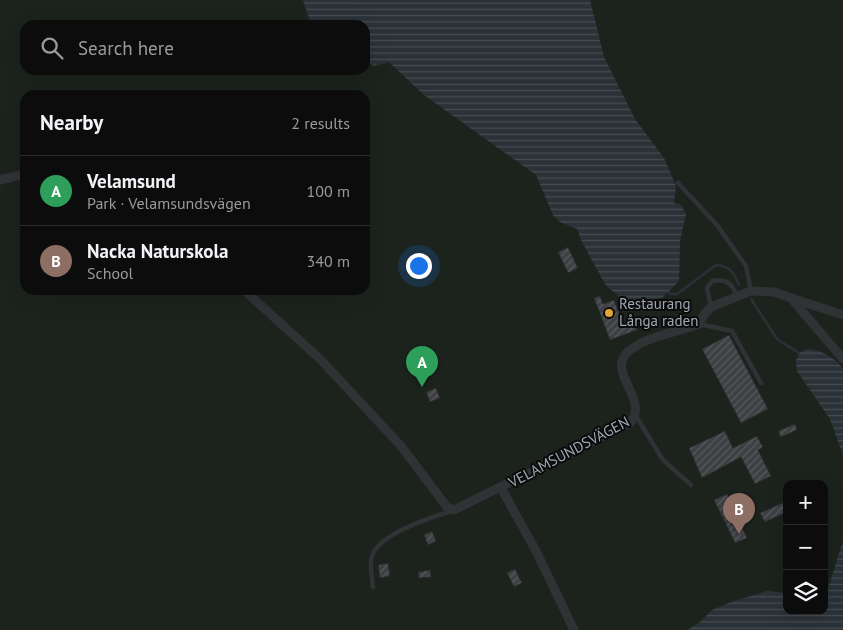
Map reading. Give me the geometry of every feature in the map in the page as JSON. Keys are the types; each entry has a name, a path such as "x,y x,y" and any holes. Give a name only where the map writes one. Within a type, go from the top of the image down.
{"street":[{"path":"0,180 20,175"},
{"path":"699,324 711,307 751,291 774,292 843,315"},
{"path":"250,295 320,359 401,446 447,507 454,510"},
{"path":"791,298 843,359"},
{"name":"VELAMSUNDSVÄGEN","path":"454,510 630,423 636,416 635,401 621,372 623,358 636,347 699,324"},
{"name":"VELAMSUNDSVÄGEN","path":"501,488 536,551 574,630"}],"lane":[{"path":"678,183 717,225 746,266 751,291"},
{"path":"711,307 707,288 712,281 726,280 737,296"},
{"path":"699,324 732,331 761,383"},
{"path":"636,416 663,460 692,485"},
{"path":"373,586 370,565 372,554 384,541 426,519 454,510"}],"shaded area":[{"path":"0,0 843,0 843,630 0,630"},
{"path":"303,0 590,0 604,57 635,119 664,158 676,186 674,203 681,205 686,214 680,241 679,281 662,298 632,301 619,297 605,284 577,229 560,222 553,215 536,175 424,95 389,62 374,66 370,64 370,20 309,20"},
{"path":"807,349 827,355 843,368 843,455 830,419 797,371 796,361 799,353"},
{"path":"843,541 843,630 687,630 699,623 712,610 767,591 783,593 783,615 828,615 828,588"}],"building":[{"path":"568,247 578,268 568,273 558,252"},
{"name":"Restaurang Långa raden","path":"600,296 603,304 614,300 624,326 634,323 637,330 610,340 594,298"},
{"path":"681,317 683,323 671,326 670,322"},
{"path":"729,335 768,409 741,423 702,349"},
{"path":"436,388 440,398 430,402 426,392"},
{"path":"795,424 797,430 781,437 778,431"},
{"path":"725,431 733,448 757,436 763,447 758,450 771,476 755,484 741,457 702,478 689,448"},
{"path":"727,494 747,538 735,543 714,500"},
{"path":"783,503 783,514 765,522 760,513"},
{"path":"432,531 436,541 428,545 424,535"},
{"path":"388,563 390,576 380,578 378,565"},
{"path":"515,569 522,583 514,587 507,573"},
{"path":"430,570 431,577 419,578 418,572"}],"waterway":[{"path":"668,292 677,294 716,265 731,271 739,285"},
{"path":"751,299 777,339 799,353"}],"place":[{"name":"Restaurang Långa raden","path":"609,313"},
{"name":"Velamsund","path":"422,387"},
{"name":"Nacka Naturskola","path":"739,534"}]}
